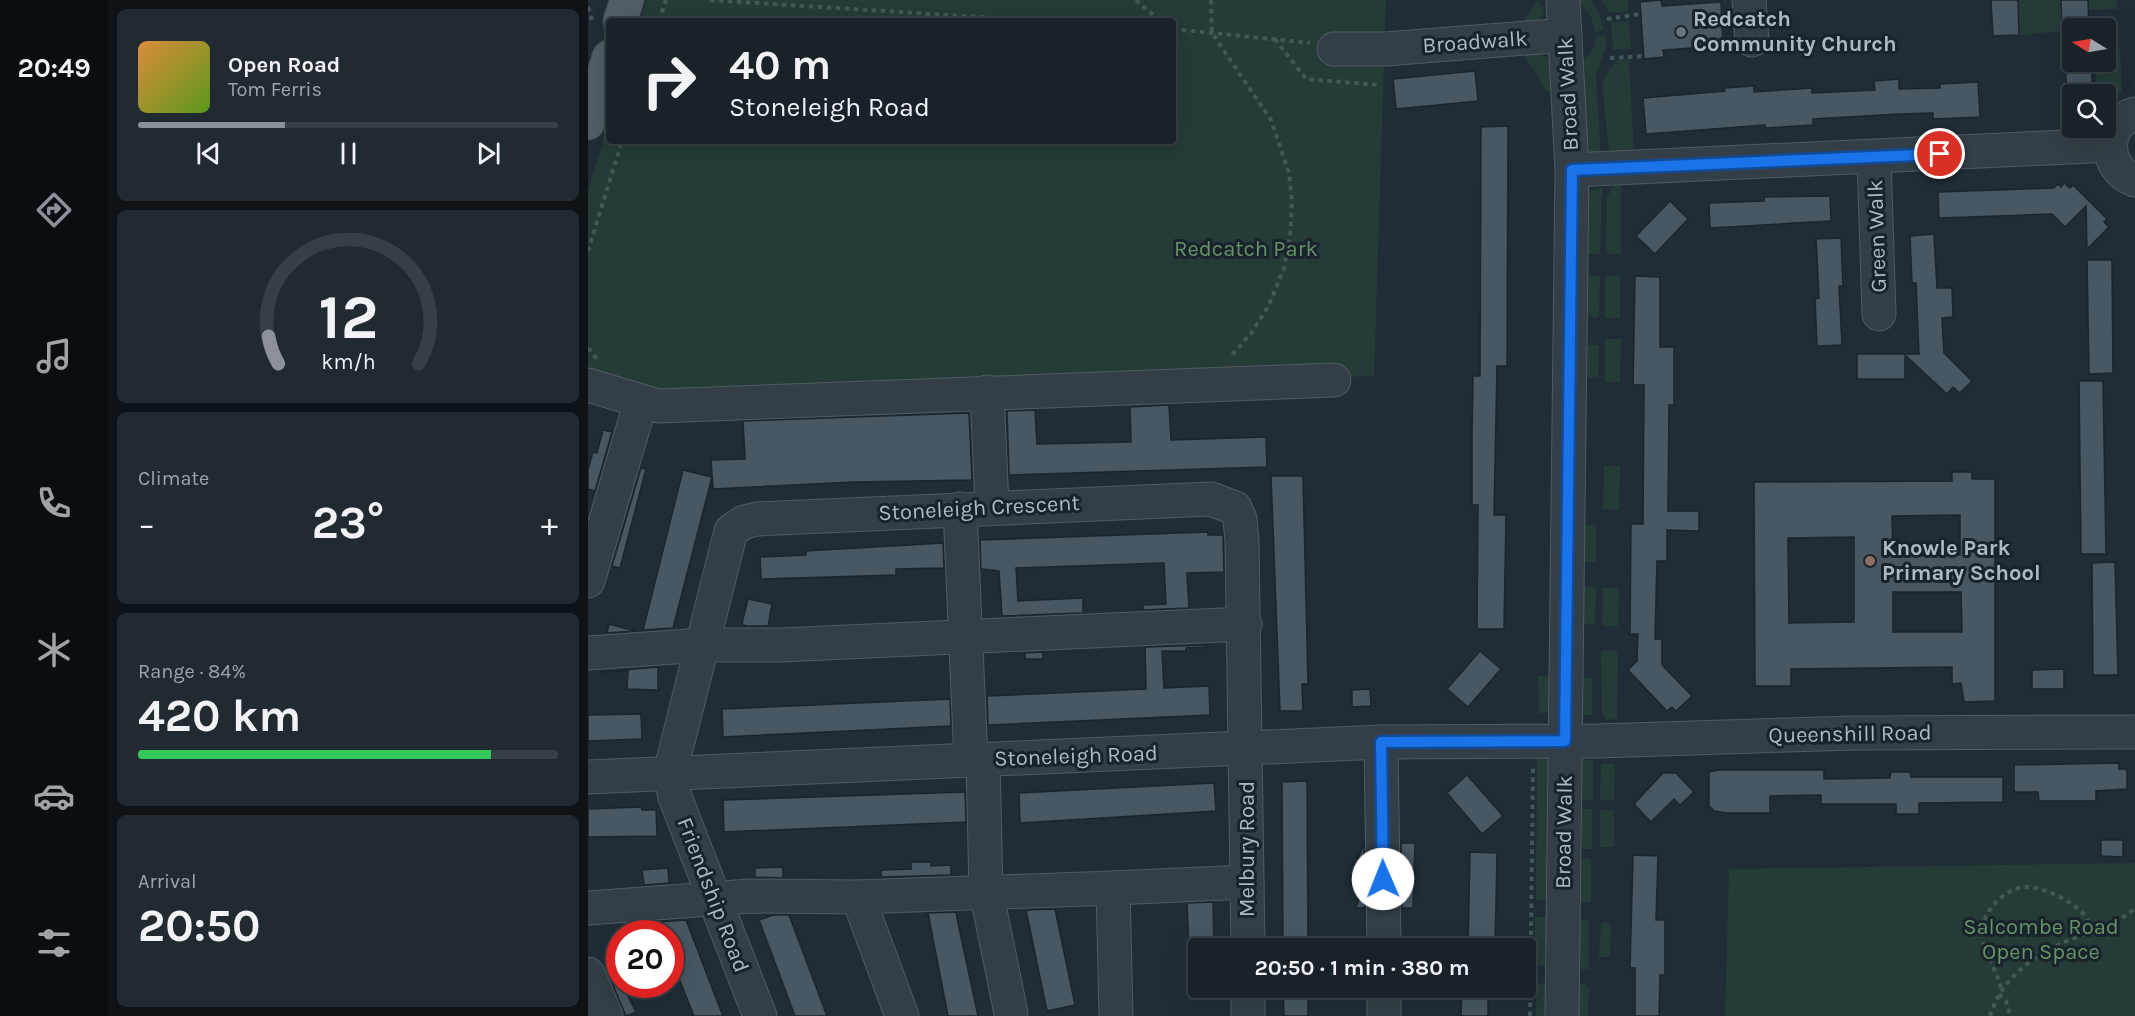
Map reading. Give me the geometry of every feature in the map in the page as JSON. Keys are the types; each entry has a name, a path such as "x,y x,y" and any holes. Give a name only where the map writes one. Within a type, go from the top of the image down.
{"main road":[{"path":"588,123 593,88 606,63"}],"street":[{"name":"Broad Walk","path":"1562,1016 1550,741 1572,170 1563,0"},
{"path":"1749,0 1752,40"},
{"name":"Broadwalk","path":"1334,49 1385,49 1565,35"},
{"path":"2135,114 2120,123 2112,133 2110,146 2115,166 2122,174 2135,180"},
{"path":"1572,170 1874,158 2005,142 2110,146"},
{"name":"Green Walk","path":"1874,158 1879,314"},
{"path":"596,375 640,400 658,406 1334,380"},
{"path":"987,392 992,507"},
{"path":"588,581 640,400"},
{"name":"Stoneleigh Crescent","path":"670,773 731,531 744,522 992,507 1211,499 1224,502 1234,508 1240,519 1245,624 1246,749"},
{"path":"960,509 966,638 986,891 1011,1013"},
{"path":"588,653 703,645 781,645 966,638 1245,624"},
{"name":"Queenshill Road","path":"1550,741 1854,733 2135,732"},
{"name":"Stoneleigh Road","path":"588,777 1381,742 1550,741"},
{"path":"1381,742 1384,938"},
{"name":"Melbury Road","path":"1246,749 1248,938"},
{"name":"Friendship Road","path":"670,773 675,797 760,1016"},
{"path":"588,908 750,896 858,897 1247,882"},
{"path":"1113,888 1116,1016"},
{"path":"858,897 902,1016"},
{"path":"588,974 606,1016"},
{"path":"1248,998 1248,1016"},
{"path":"1384,998 1384,1016"}],"path":[{"path":"660,18 666,0"},
{"path":"710,0 995,18"},
{"path":"1136,0 1157,18"},
{"path":"1211,0 1212,33 1272,120 1288,173 1292,202 1290,237 1284,268 1269,306 1252,332 1228,360 1222,362"},
{"path":"1607,19 1641,14"},
{"path":"1176,29 1305,41 1334,49"},
{"path":"1610,58 1644,56"},
{"path":"588,251 621,144"},
{"path":"588,348 596,375"},
{"path":"1530,1016 1550,741"},
{"path":"1990,1016 2001,988 1998,974 1983,945 1982,930 1988,912 1999,899 2017,888 2029,886 2055,895 2087,918 2091,932"},
{"path":"2001,988 2036,958 2056,945 2112,924 2135,909"},
{"path":"1999,994 2006,1001 2010,1016"}],"green space":[{"name":"Redcatch Park","path":"647,0 1386,0 1374,376 659,400 588,379 588,191 606,133 606,144 1176,144 1176,18 641,18"},
{"path":"1538,0 1544,11 1539,21 1522,23"},
{"path":"1578,0 1591,0 1602,20 1604,30 1595,32 1592,19"},
{"path":"1601,0 1628,0 1628,11 1610,13"},
{"path":"2018,0 2061,0 2062,31 2019,35"},
{"path":"2088,0 2117,0 2117,9 2088,10"},
{"path":"1629,21 1631,49 1613,50 1611,22"},
{"path":"1605,36 1606,47 1596,76 1601,156 1593,156 1585,151 1581,65 1593,49 1596,37"},
{"path":"2116,49 2120,49 2122,92 2116,96 2116,84 2096,84 2096,72 2116,72"},
{"path":"1540,53 1554,63 1557,90 1545,91 1537,74 1523,55"},
{"path":"1629,59 1634,154 1609,152 1602,84 1617,60"},
{"path":"1621,183 1621,254 1606,254 1607,197 1615,184"},
{"path":"1602,188 1600,254 1585,254 1586,197 1592,190"},
{"path":"1584,275 1600,276 1599,317 1584,316"},
{"path":"1605,276 1620,276 1620,318 1605,318"},
{"path":"1605,339 1621,339 1620,382 1605,382"},
{"path":"1584,345 1599,345 1598,378 1583,377"},
{"path":"1604,466 1620,466 1619,510 1603,509"},
{"path":"1580,525 1596,525 1596,562 1580,562"},
{"path":"1580,587 1596,587 1595,624 1579,624"},
{"path":"1603,588 1619,588 1618,626 1602,626"},
{"path":"1618,650 1617,719 1606,720 1602,713 1601,651"},
{"path":"1538,676 1554,676 1555,713 1539,713"},
{"path":"1576,678 1592,678 1592,715 1576,715"},
{"path":"1537,758 1553,758 1550,900 1536,900"},
{"path":"1578,760 1593,760 1593,800 1578,800"},
{"path":"1601,764 1615,764 1614,800 1600,800"},
{"path":"1577,809 1592,809 1592,849 1577,849"},
{"path":"1600,810 1614,810 1614,847 1600,847"},
{"path":"1576,859 1591,859 1591,902 1576,902"},
{"name":"Salcombe Road Open Space","path":"2135,863 2135,1016 1725,1016 1729,869"},
{"path":"1535,917 1550,917 1550,965 1536,965"},
{"path":"1575,920 1589,920 1589,969 1574,969"},
{"path":"1606,922 1611,927 1610,957 1599,957 1601,923"},
{"path":"1536,983 1550,984 1550,1016 1536,1016"},
{"path":"1574,983 1586,985 1589,989 1588,1016 1573,1016"}],"building":[{"name":"Redcatch Community Church","path":"1661,0 1662,6 1721,2 1723,46 1663,50 1664,57 1644,59 1640,2"},
{"path":"1991,0 2018,0 2019,35 1993,36"},
{"path":"2061,0 2088,0 2089,18 2062,18 2062,28"},
{"path":"1475,71 1478,101 1396,109 1393,79"},
{"path":"2066,72 2092,72 2092,84 2066,84"},
{"path":"1899,79 1899,89 1940,88 1940,84 1978,82 1980,117 1933,119 1933,113 1900,114 1813,119 1813,125 1765,128 1765,125 1646,134 1643,98 1725,91 1724,88 1754,86 1754,92 1812,88 1812,93 1875,90 1874,81"},
{"path":"1508,126 1507,366 1497,366 1494,515 1506,515 1504,629 1477,629 1478,505 1472,505 1472,436 1473,376 1480,376 1481,127"},
{"path":"2064,183 2070,188 2073,185 2107,219 2104,222 2109,227 2087,249 2086,206 2065,227 2052,214 1939,218 1938,192 2054,188 2058,184 2061,187"},
{"path":"1830,196 1831,221 1710,228 1709,203 1764,201 1764,197"},
{"path":"1670,201 1688,219 1655,254 1636,236"},
{"path":"1934,234 1937,288 1952,288 1953,317 1942,318 1944,353 1972,381 1960,393 1953,387 1947,394 1905,355 1905,379 1857,379 1857,354 1919,354 1916,283 1912,283 1910,236"},
{"path":"1841,238 1843,286 1839,286 1842,345 1817,346 1815,299 1819,298 1816,239"},
{"path":"2087,260 2112,260 2113,373 2089,374"},
{"path":"1635,276 1660,277 1660,347 1674,347 1674,405 1669,405 1668,511 1699,511 1699,531 1667,530 1667,561 1657,561 1655,639 1662,639 1662,665 1692,696 1676,711 1672,707 1667,711 1628,670 1637,661 1638,634 1630,634 1631,524 1643,524 1644,385 1633,385"},
{"path":"2079,381 2103,381 2106,554 2081,554"},
{"path":"1169,405 1171,440 1266,437 1267,467 1009,475 1007,411 1035,410 1037,444 1131,442 1130,407"},
{"path":"969,413 972,480 855,482 713,489 711,460 745,459 743,421"},
{"path":"603,430 612,432 595,491 588,489 588,470 593,452 597,453"},
{"path":"641,468 646,469 620,568 612,566"},
{"path":"683,470 712,477 673,628 643,630"},
{"name":"Knowle Park Primary School","path":"1952,472 1972,472 1972,479 1995,479 1995,701 1964,702 1961,683 1952,684 1952,667 1791,669 1791,686 1755,686 1754,482 1952,481","holes":["1960,515 1960,555 1893,556 1892,516","1854,537 1854,622 1789,623 1788,538","1893,592 1961,592 1962,632 1893,632"]},
{"path":"1271,476 1303,476 1308,684 1302,684 1303,711 1280,711"},
{"path":"1208,532 1208,535 1223,535 1224,572 1187,573 1189,608 1143,610 1143,605 1166,604 1164,563 1016,568 1018,601 1083,598 1083,613 1002,616 999,571 981,569 980,540"},
{"path":"943,543 944,568 896,569 896,575 761,579 760,557 806,555 806,551"},
{"path":"2115,562 2118,675 2093,675 2092,563"},
{"path":"748,599 772,604 768,626 745,626 742,623"},
{"path":"609,624 635,631 607,633"},
{"path":"1206,645 1207,647 1186,648 1186,651 1162,651 1164,688 1209,686 1210,715 988,725 987,696 1146,689 1145,647"},
{"path":"1480,651 1501,669 1468,707 1447,689"},
{"path":"1043,652 1043,659 1025,659 1025,653"},
{"path":"658,667 658,690 627,689 628,671 600,672"},
{"path":"2064,669 2064,689 2032,689 2032,670"},
{"path":"1370,689 1371,706 1352,707 1352,690"},
{"path":"950,699 951,726 723,737 722,709"},
{"path":"641,714 642,739 588,741 588,715"},
{"path":"2119,763 2119,769 2127,769 2127,789 2096,791 2096,801 2039,801 2038,792 2014,792 2014,765"},
{"path":"1718,770 1824,770 1824,779 1890,778 1891,772 1910,772 1911,777 2003,777 2003,802 1919,803 1919,814 1896,814 1896,804 1821,804 1821,795 1770,796 1770,813 1726,813 1714,811 1709,806 1709,772"},
{"path":"1663,773 1676,773 1694,792 1680,805 1674,799 1651,822 1634,804"},
{"path":"1467,775 1503,816 1482,834 1447,793"},
{"path":"1307,781 1308,938 1283,938 1282,782"},
{"path":"1214,783 1216,811 1020,823 1019,793"},
{"path":"965,792 966,822 724,832 723,800"},
{"path":"641,807 642,810 656,810 657,836 588,837 588,809"},
{"path":"2101,840 2123,840 2123,857 2101,856"},
{"path":"1364,843 1365,908 1356,908 1363,886 1356,883 1363,864 1357,862"},
{"path":"1401,843 1415,843 1413,908 1402,908"},
{"path":"1470,852 1497,853 1495,938 1468,938"},
{"path":"1633,855 1658,856 1656,920 1665,920 1665,975 1660,975 1659,1016 1635,1016 1635,968 1630,968"},
{"path":"911,862 931,862 931,866 951,865 951,875 881,877 881,870 911,869"},
{"path":"783,867 783,878 755,877 755,868"},
{"path":"668,868 669,883 644,885 642,870"},
{"path":"1213,902 1214,938 1189,938 1187,903"},
{"path":"1055,909 1075,1005 1047,1011 1026,910"},
{"path":"956,912 978,1016 948,1016 928,913"},
{"path":"773,915 789,915 827,1016 795,1016 759,920"},
{"path":"684,920 686,920 723,1016 694,1016 684,991"},
{"path":"618,998 629,998 636,1012 626,1016"},
{"path":"1283,998 1308,998 1308,1016 1284,1016"},
{"path":"1462,998 1488,998 1488,1016 1461,1016"}],"place":[{"name":"Redcatch Community Church","path":"1681,32"},
{"name":"Knowle Park Primary School","path":"1870,561"}],"route":[{"path":"1383,879 1381,742 1565,741 1572,170 1940,154"}]}
